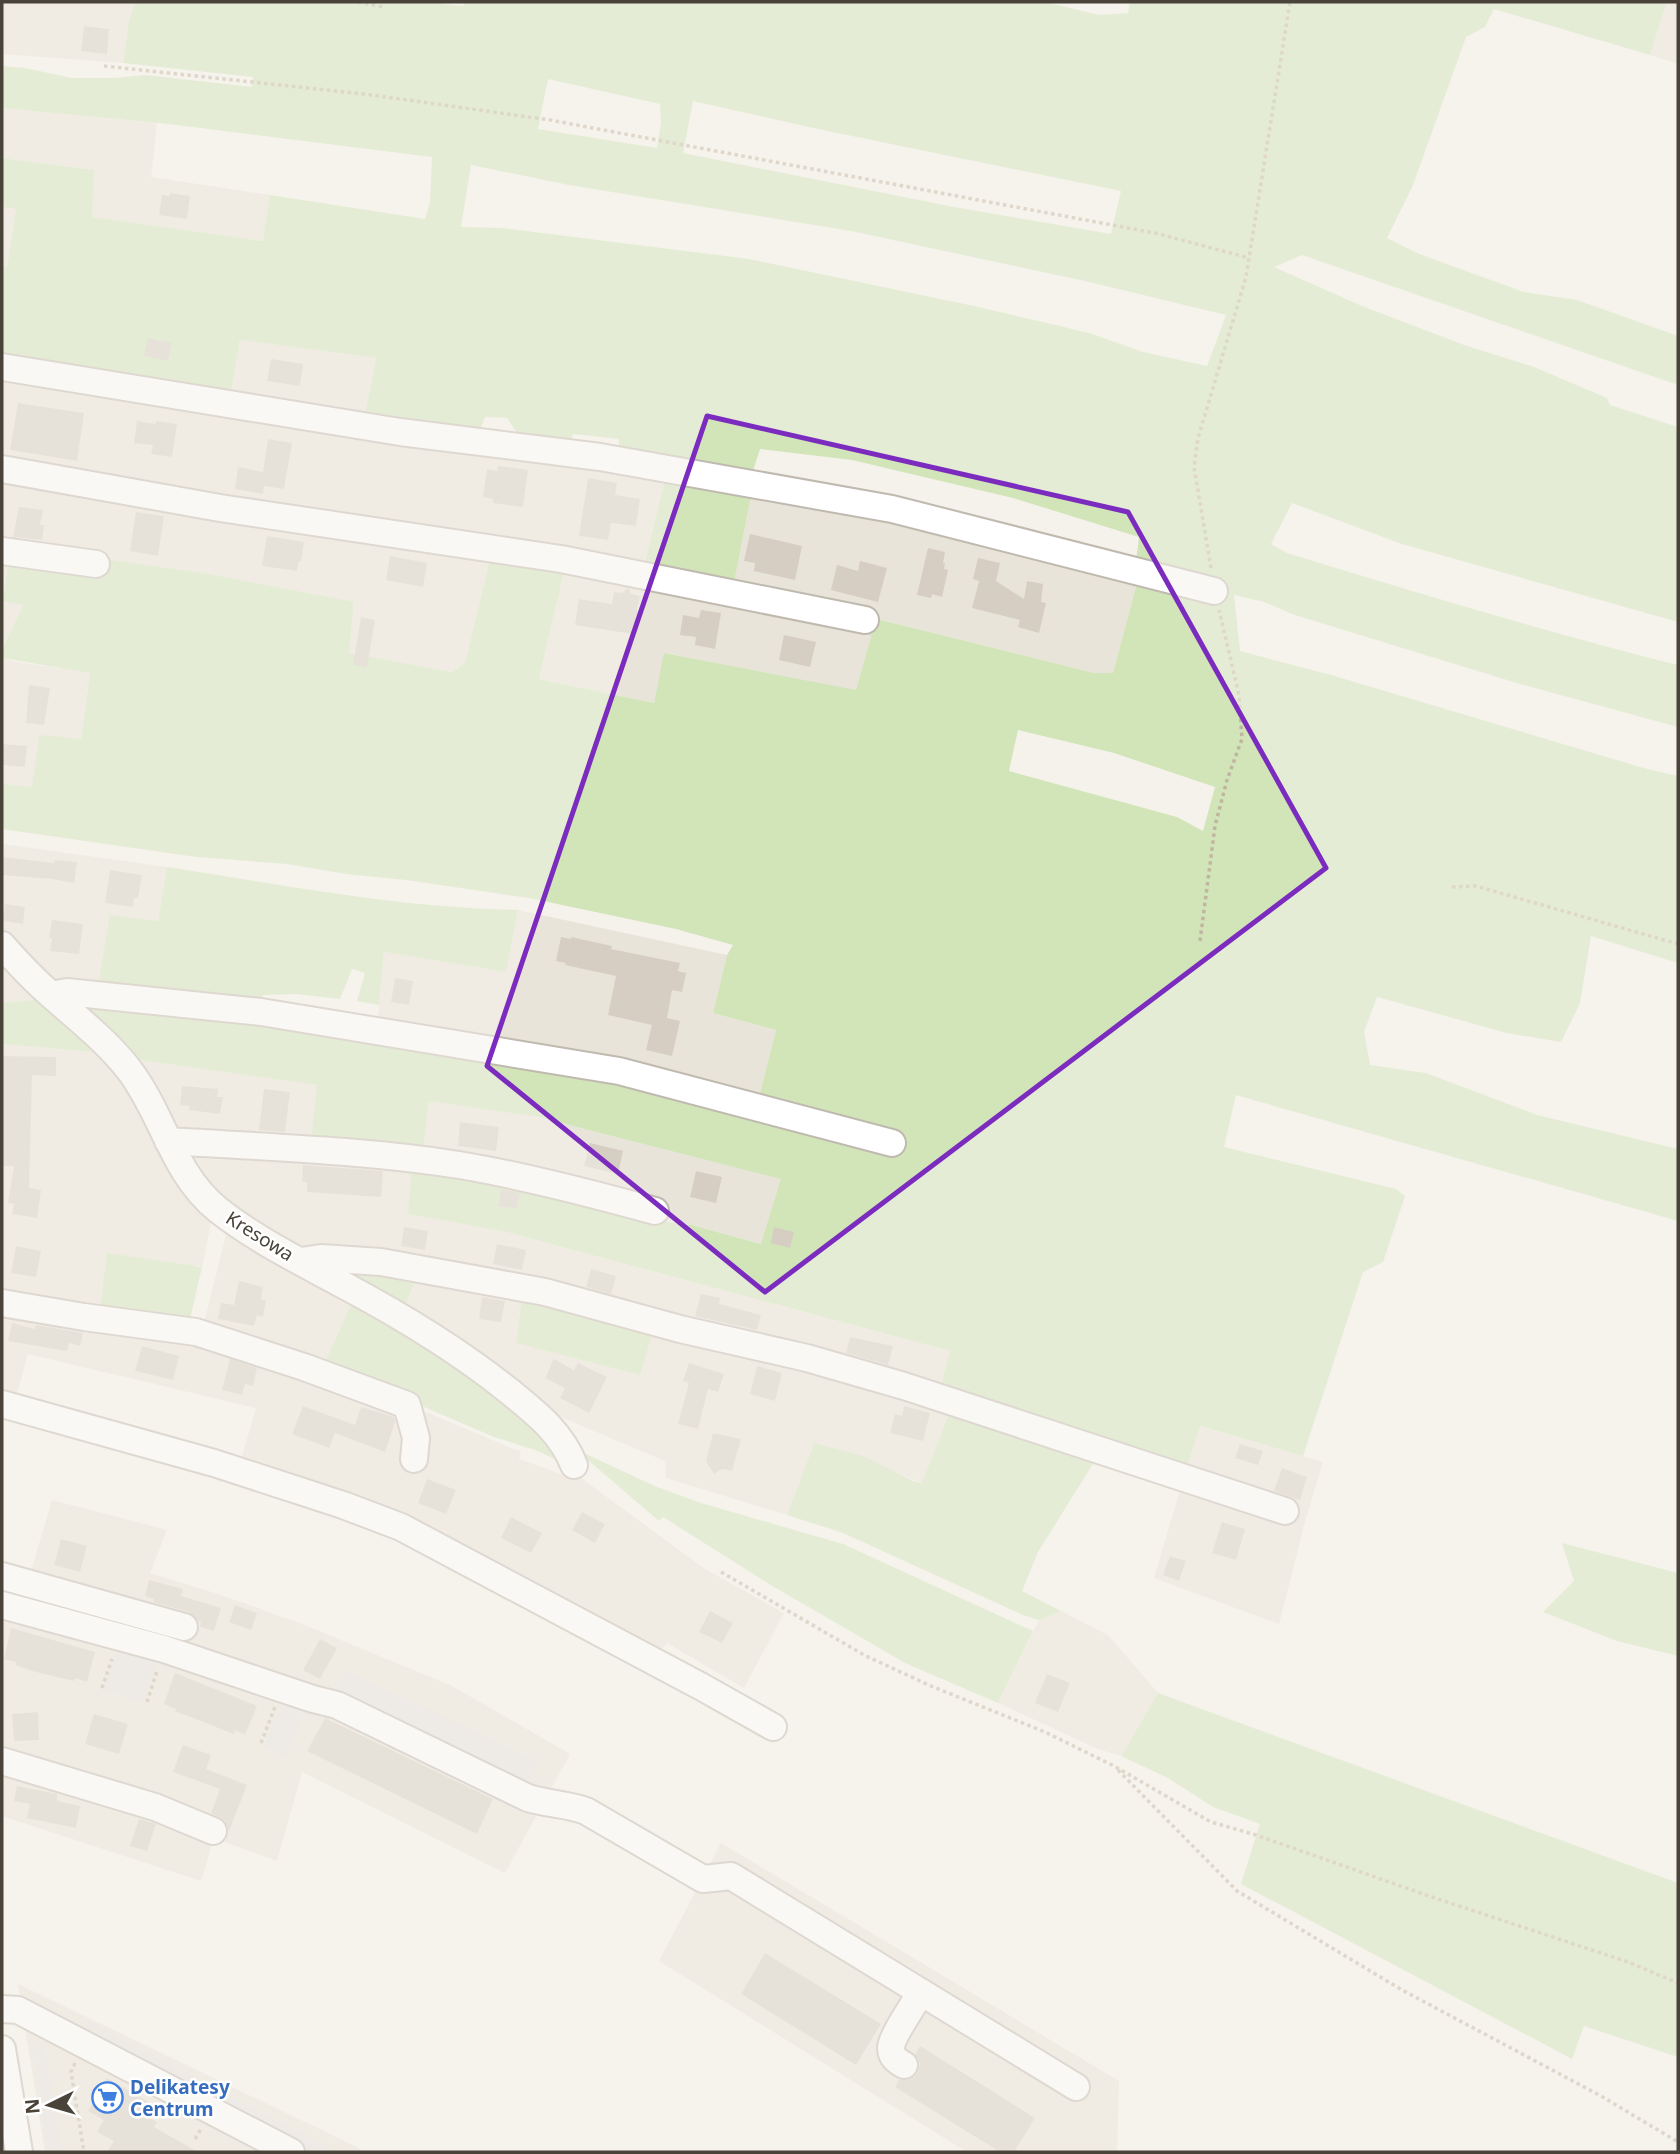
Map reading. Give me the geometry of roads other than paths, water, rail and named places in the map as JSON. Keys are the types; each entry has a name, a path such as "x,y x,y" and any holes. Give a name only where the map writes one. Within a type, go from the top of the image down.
{"street":[{"path":"2,367 400,432 600,457 878,506 1214,591"},
{"path":"2,469 220,508 561,559 866,620"},
{"path":"2,551 96,564"},
{"name":"Kresowa","path":"2,945 131,1072 189,1178 216,1208 258,1238 389,1310 472,1362 554,1430 568,1448 574,1465"},
{"path":"51,995 67,992 261,1012 619,1071 892,1143"},
{"path":"168,1141 366,1153 459,1165 559,1185 655,1211"},
{"path":"301,1261 321,1258 380,1262 545,1292 680,1329 807,1358 904,1386 1286,1511"},
{"path":"2,1303 196,1332 304,1367 407,1405 416,1438 414,1459"},
{"path":"2,1404 214,1463 343,1504 401,1527 773,1727"},
{"path":"2,1576 184,1627"},
{"path":"2,1605 164,1648 337,1705 528,1798 586,1811 703,1879 732,1876 1076,2087"},
{"path":"2,1761 155,1807 213,1831"},
{"path":"904,2065 895,2060 892,2054 892,2041 921,1992"},
{"path":"2,2009 18,2010 291,2152"},
{"path":"2,2049 19,2152"}],"place":[{"name":"Delikatesy Centrum","path":"107,2098"}]}
